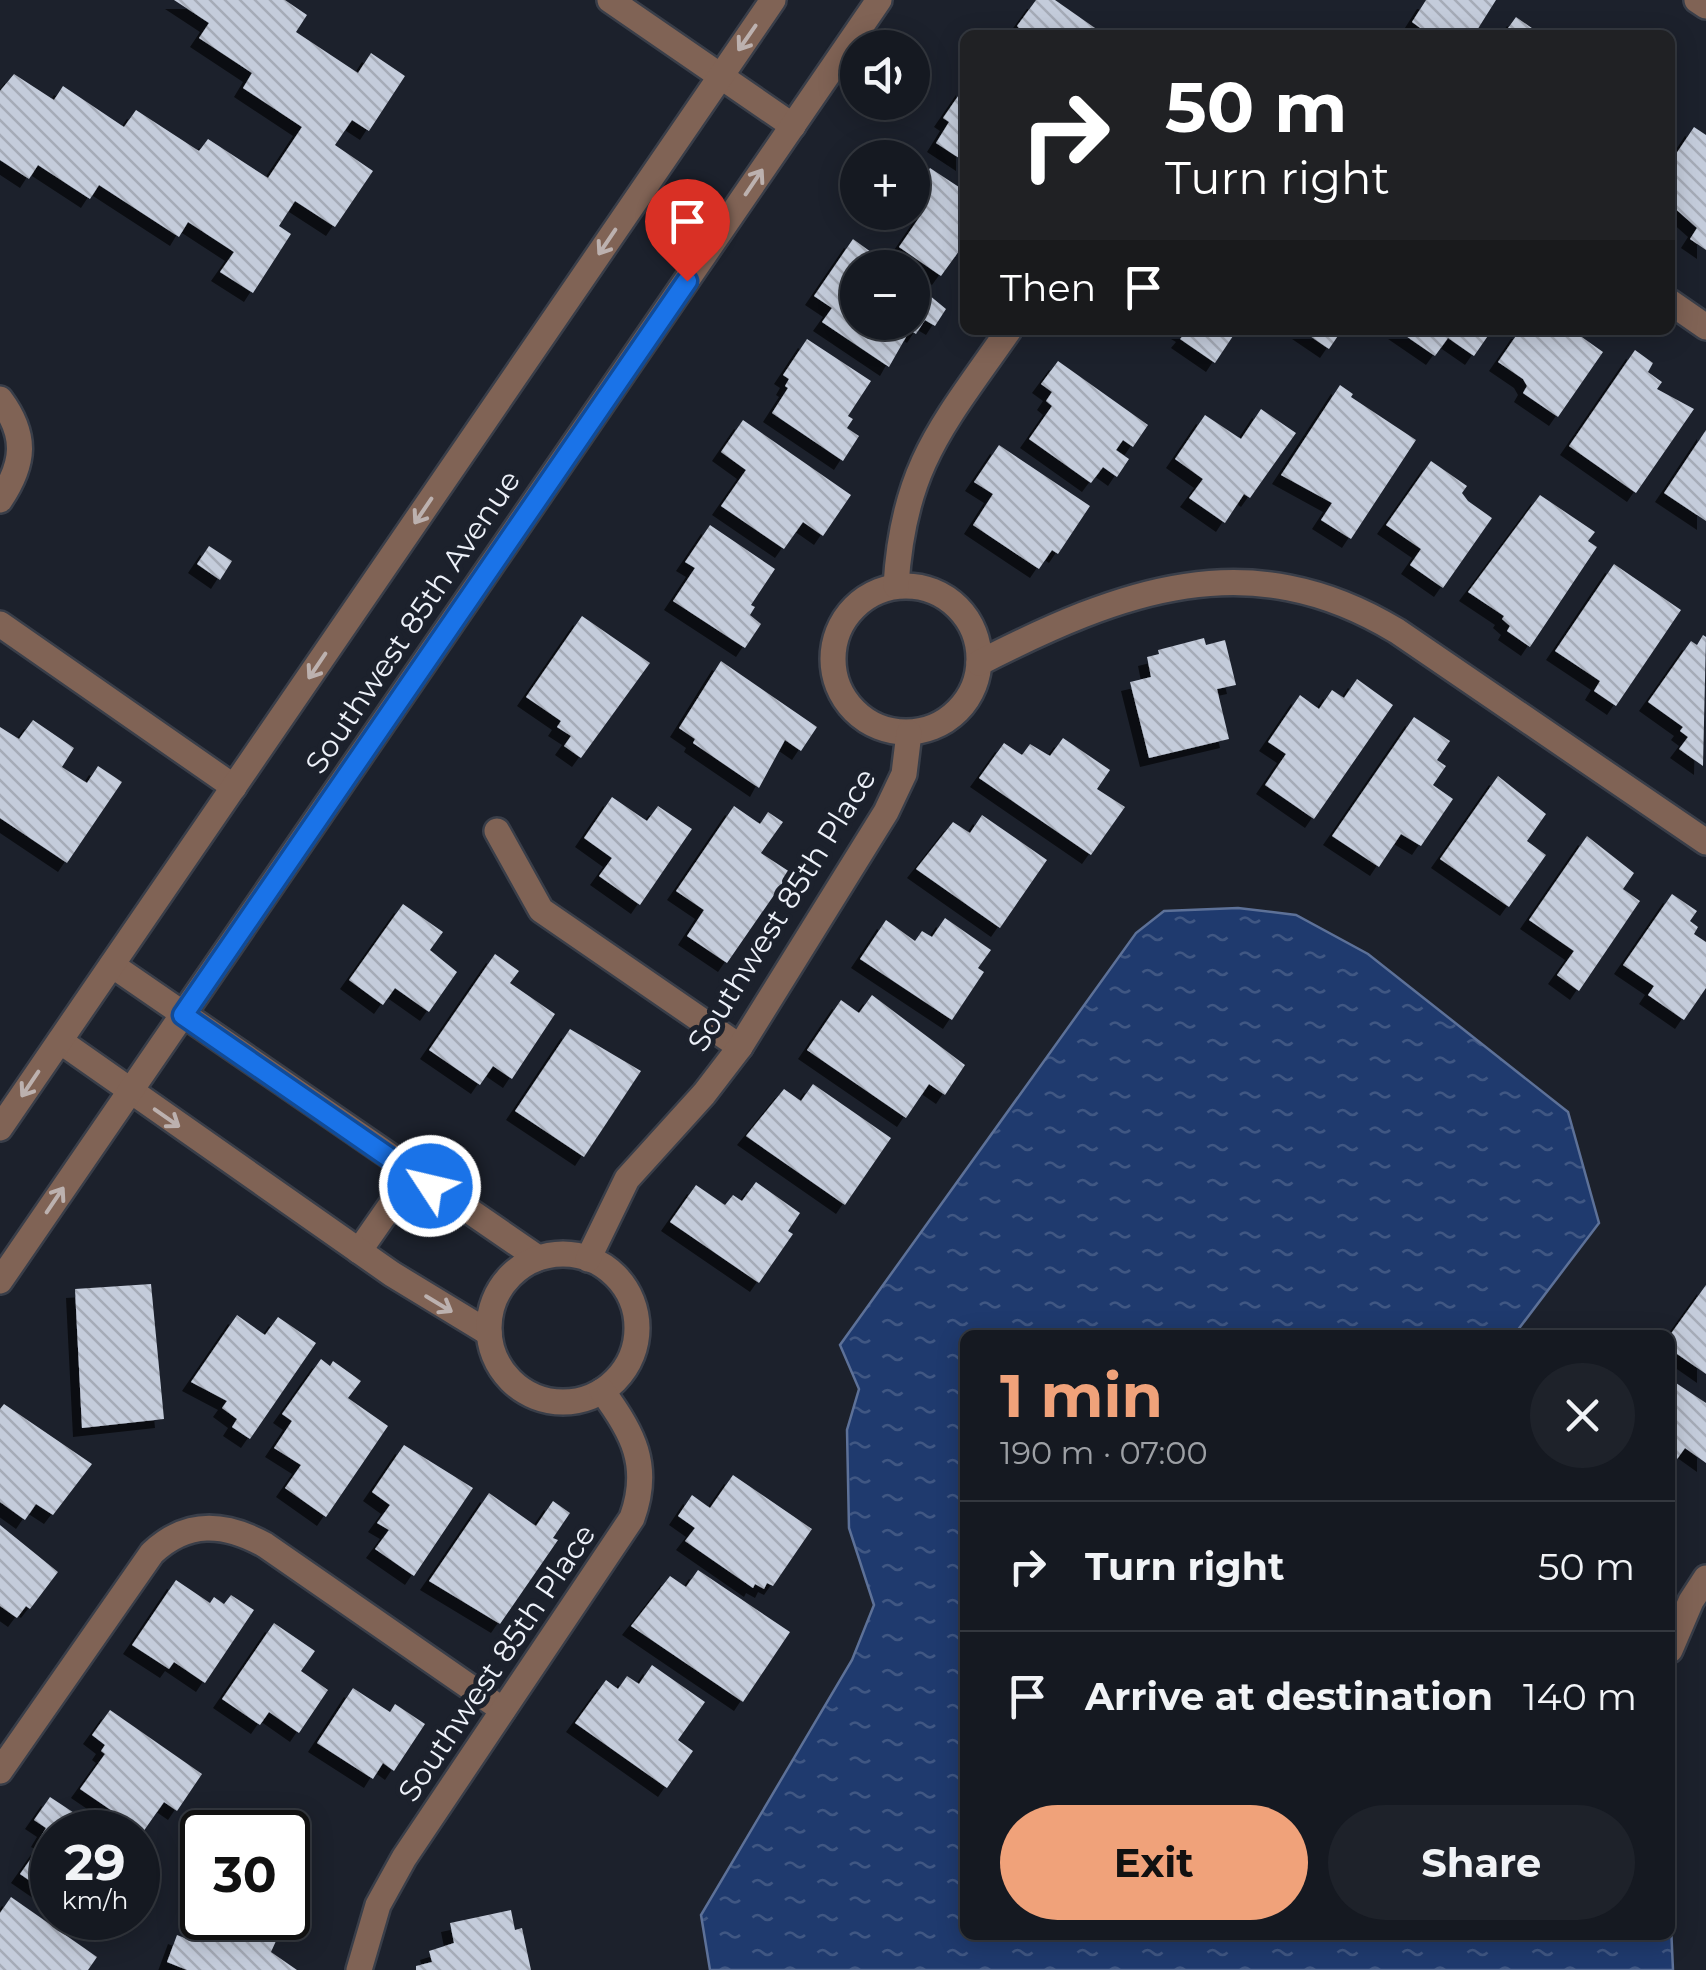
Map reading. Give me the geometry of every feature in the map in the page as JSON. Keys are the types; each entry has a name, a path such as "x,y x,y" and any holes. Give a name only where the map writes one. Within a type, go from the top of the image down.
{"street":[{"path":"610,0 793,126"},
{"name":"Southwest 85th Avenue","path":"0,1128 773,0"},
{"name":"Southwest 85th Avenue","path":"0,1281 879,0"},
{"path":"1697,0 1706,6"},
{"path":"1675,305 1706,327"},
{"path":"896,586 902,521 913,480 941,428 1005,335"},
{"path":"0,400 22,442 17,470 0,500"},
{"path":"980,663 1068,618 1150,592 1225,583 1314,593 1370,614 1397,631 1706,842"},
{"path":"896,586 928,590 956,605 978,642 980,663 969,698 958,712 944,722 909,733 870,723 854,711 841,694 833,665 836,635 845,616 877,591 896,586"},
{"path":"0,624 234,787"},
{"name":"Southwest 85th Place","path":"588,1258 627,1179 740,1047 896,796 909,733"},
{"path":"497,831 541,910 740,1047"},
{"path":"112,965 538,1258"},
{"path":"60,1041 359,1252 488,1332"},
{"path":"359,1252 412,1174"},
{"path":"571,1254 588,1258 603,1266 626,1289 636,1320 625,1367 602,1391 560,1402 540,1398 504,1373 488,1332 500,1287 523,1265 538,1258 571,1254"},
{"name":"Southwest 85th Place","path":"358,1970 367,1932 391,1880 624,1534 640,1498 643,1481 636,1446 602,1391"},
{"path":"0,1772 124,1590 166,1540 198,1527 247,1535 503,1710"},
{"path":"1675,1638 1690,1601 1706,1578"}],"water":[{"path":"1238,908 1296,915 1368,954 1568,1112 1599,1223 1518,1330 960,1330 960,1940 1672,1940 1673,1970 710,1970 701,1915 852,1660 874,1605 849,1528 847,1430 859,1389 840,1345 1136,933 1164,911"}],"building":[{"path":"174,0 285,0 307,15 296,32 358,73 371,53 405,76 369,131 352,120 335,145 373,171 335,227 295,201 279,226 291,234 253,293 220,272 234,252 188,222 179,237 99,185 90,199 38,165 29,179 0,160 0,91 14,74 54,100 63,86 124,127 136,110 199,151 208,139 268,178 302,127 243,88 252,73 199,38 209,23"},
{"path":"1036,0 1055,0 1098,30 1021,30 1017,26"},
{"path":"1426,0 1496,0 1477,30 1423,30 1412,22"},
{"path":"1516,17 1535,30 1507,30"},
{"path":"960,93 960,159 936,143 949,122 943,118"},
{"path":"1694,127 1706,135 1706,250 1690,239 1697,228 1675,208 1675,156"},
{"path":"930,168 960,188 960,250 941,276 930,268 930,250 899,247 911,230 930,230"},
{"path":"853,239 868,250 845,250"},
{"path":"840,258 840,334 822,322 832,308 814,296"},
{"path":"930,296 946,309 935,326 930,323"},
{"path":"1183,335 1234,335 1215,363 1180,339"},
{"path":"1308,335 1339,335 1329,349"},
{"path":"1404,335 1489,335 1474,356 1448,338 1435,356"},
{"path":"1517,335 1579,335 1603,352 1558,417 1523,393 1527,386 1523,379 1498,362"},
{"path":"807,339 871,381 848,416 853,419 847,428 859,436 843,461 772,413 788,388 785,386 789,379 783,375"},
{"path":"849,340 904,340 889,367"},
{"path":"1635,350 1653,363 1648,372 1662,382 1657,389 1694,409 1636,493 1569,446"},
{"path":"1058,361 1148,425 1133,447 1123,440 1116,450 1129,459 1117,477 1103,467 1091,483 1029,439 1052,406 1046,401 1052,392 1041,384"},
{"path":"1340,385 1353,394 1351,397 1416,440 1351,539 1321,520 1332,503 1281,475"},
{"path":"1261,409 1296,433 1250,498 1244,494 1225,523 1189,498 1203,479 1175,459 1205,415 1241,439"},
{"path":"743,420 851,495 823,536 803,522 784,549 721,506 746,470 721,452"},
{"path":"1706,430 1706,521 1664,493"},
{"path":"999,445 1090,506 1058,554 1052,550 1039,569 973,525 993,494 974,482"},
{"path":"1431,461 1467,486 1462,493 1468,501 1492,518 1443,588 1410,565 1421,549 1386,525"},
{"path":"1540,495 1595,532 1588,541 1597,547 1530,647 1507,631 1510,626 1502,619 1504,616 1468,592"},
{"path":"710,525 775,569 751,605 755,607 750,615 761,624 745,648 673,601 695,568 685,562"},
{"path":"209,546 232,561 220,580 197,564"},
{"path":"1614,564 1681,610 1616,706 1594,691 1600,681 1555,651"},
{"path":"582,616 650,663 581,758 564,746 571,736 557,727 561,721 526,697"},
{"path":"1703,635 1703,766 1679,749 1688,737 1680,731 1683,727 1648,702 1691,641 1697,645"},
{"path":"1204,638 1206,645 1225,640 1236,685 1217,689 1229,739 1149,758 1130,682 1151,677 1147,657 1159,654 1158,650"},
{"path":"721,661 817,727 801,751 785,740 759,788 693,743 695,739 679,728"},
{"path":"1357,679 1393,705 1314,819 1265,785 1286,754 1268,742 1300,695 1319,709 1332,690 1344,698"},
{"path":"1414,717 1450,741 1437,760 1446,766 1433,785 1453,799 1421,846 1401,834 1379,867 1332,836"},
{"path":"33,720 74,748 62,767 87,783 98,766 122,782 67,863 0,818 0,727 19,739"},
{"path":"1063,738 1110,770 1097,789 1125,807 1091,855 979,778 1004,743 1022,755 1030,744 1050,756"},
{"path":"1498,776 1546,814 1527,841 1546,855 1509,907 1440,859"},
{"path":"612,797 647,821 658,806 692,829 640,905 599,876 612,858 584,838"},
{"path":"734,806 760,824 768,812 783,822 761,853 790,872 727,963 687,936 704,910 676,891"},
{"path":"982,815 1047,860 1000,928 916,869 953,822 970,833"},
{"path":"1587,836 1634,873 1623,889 1640,901 1579,991 1557,975 1574,951 1529,920"},
{"path":"1672,894 1697,911 1690,921 1698,927 1694,934 1706,942 1706,988 1684,1020 1648,995 1654,986 1623,965"},
{"path":"403,904 443,932 430,950 457,972 429,1012 395,988 383,1005 349,980"},
{"path":"945,918 991,950 978,968 984,972 952,1020 860,959 886,920 915,941 922,931 932,937"},
{"path":"495,954 519,971 510,983 555,1014 512,1079 493,1066 480,1085 429,1050"},
{"path":"872,995 965,1065 945,1095 929,1084 906,1118 807,1050 841,1000 859,1013"},
{"path":"570,1029 641,1071 584,1157 515,1111"},
{"path":"813,1084 891,1138 845,1205 746,1136 784,1089 801,1101"},
{"path":"756,1182 800,1213 788,1231 793,1234 759,1283 670,1222 696,1185 725,1205 733,1195 742,1201"},
{"path":"151,1284 164,1419 82,1428 75,1289"},
{"path":"1706,1285 1706,1374 1675,1352 1674,1330"},
{"path":"237,1315 265,1335 278,1317 316,1343 250,1439 232,1427 237,1419 222,1408 227,1401 191,1382"},
{"path":"321,1359 330,1366 333,1361 361,1381 348,1398 388,1426 326,1517 285,1488 301,1465 274,1448 292,1421 282,1414"},
{"path":"1675,1382 1706,1403 1706,1463 1685,1448 1675,1462"},
{"path":"4,1404 92,1464 53,1515 36,1504 25,1520 0,1502 0,1409"},
{"path":"404,1445 473,1488 414,1576 375,1549 389,1530 377,1523 390,1505 372,1492"},
{"path":"733,1475 812,1529 773,1586 767,1583 764,1589 755,1584 753,1588 685,1541 695,1528 678,1516 692,1495 710,1508"},
{"path":"489,1493 536,1526 553,1501 570,1513 553,1538 558,1540 500,1624 429,1581"},
{"path":"0,1525 58,1572 30,1609 26,1606 17,1618 0,1606"},
{"path":"698,1570 790,1632 743,1702 631,1626 670,1576 686,1587"},
{"path":"176,1580 210,1603 214,1597 224,1604 231,1595 254,1610 205,1683 174,1662 169,1669 132,1645"},
{"path":"274,1623 315,1651 301,1671 328,1690 299,1733 269,1712 260,1725 222,1699"},
{"path":"652,1665 705,1702 678,1740 693,1751 667,1788 575,1723 606,1680 618,1689 627,1676 639,1684"},
{"path":"353,1688 390,1712 395,1704 425,1724 394,1771 383,1763 373,1779 317,1743"},
{"path":"110,1710 202,1774 177,1811 164,1802 158,1810 111,1810 80,1789 105,1754 101,1751 105,1745 92,1735"},
{"path":"50,1797 70,1810 41,1810"},
{"path":"30,1860 30,1881 20,1874"},
{"path":"11,1897 30,1910 30,1940 73,1940 97,1957 88,1970 0,1970 0,1913"},
{"path":"511,1910 515,1930 522,1928 531,1970 416,1970 416,1966 432,1962 429,1951 454,1943 450,1923"},
{"path":"177,1935 180,1940 274,1940 271,1952 297,1970 187,1970 167,1962"}],"route":[{"path":"430,1186 183,1015 687,281"}]}
